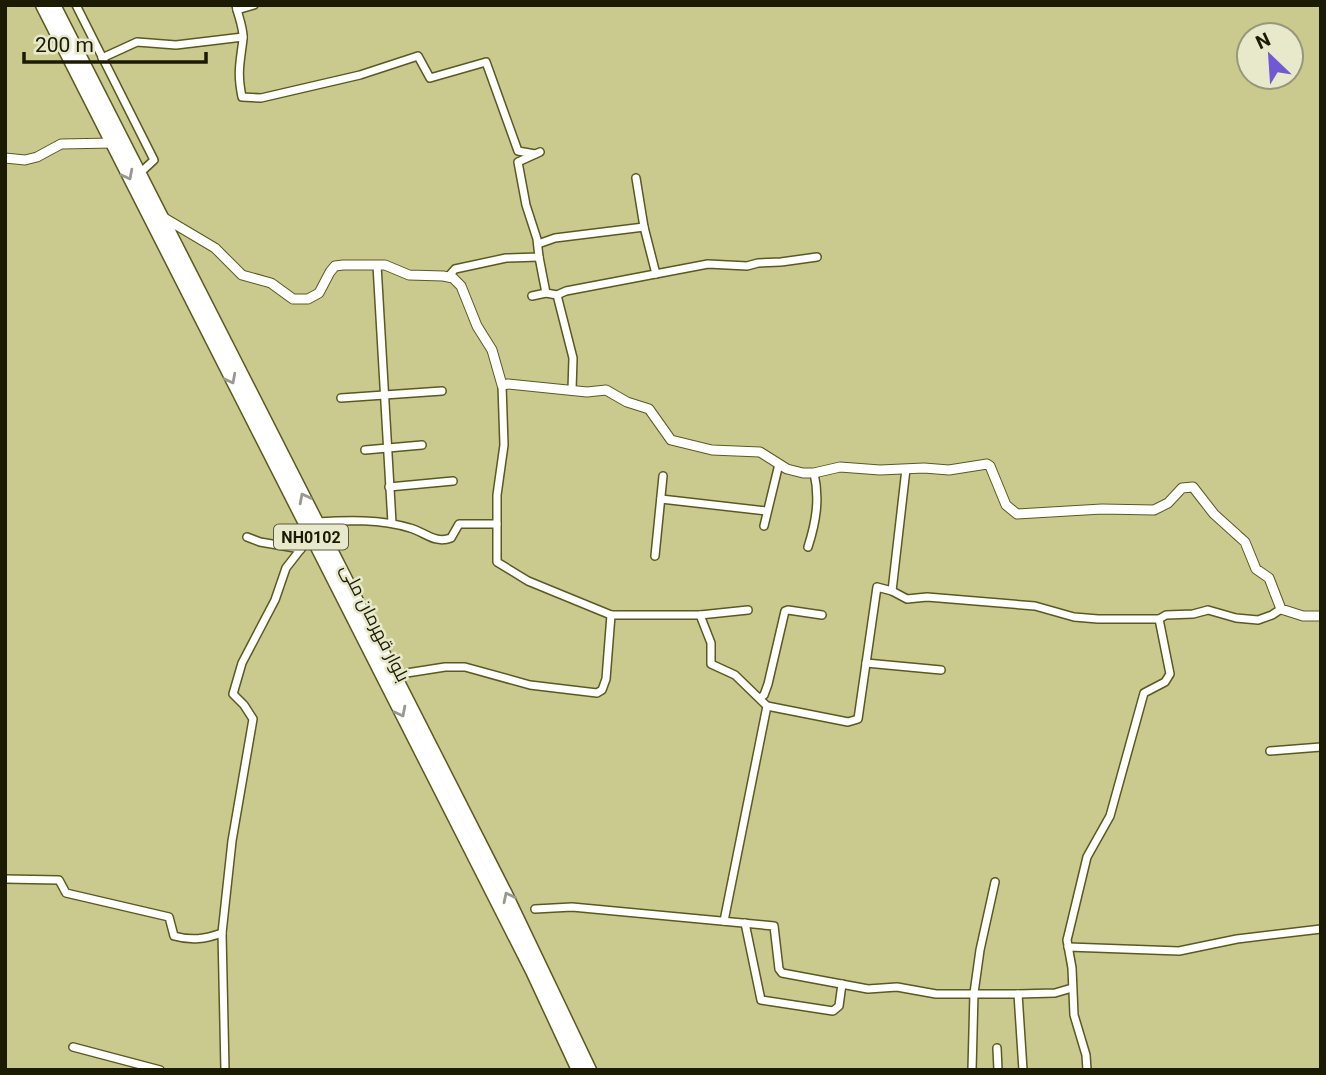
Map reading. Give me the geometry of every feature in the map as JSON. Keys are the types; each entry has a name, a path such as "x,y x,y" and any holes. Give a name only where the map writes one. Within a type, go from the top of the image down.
{"highway":[{"name":"بلوار قهرمان ملی","path":"42,5 532,971 578,1070"},
{"name":"بلوار قهرمان ملی","path":"54,5 506,894 590,1070"}],"street":[{"path":"76,5 154,160 140,173"},
{"path":"254,5 236,7 243,37 238,80 242,97 261,98 360,75 418,57 430,78 486,62 518,151 538,153 518,162 526,205 538,244 546,293"},
{"path":"102,58 137,42 176,45 243,37"},
{"path":"5,158 25,160 37,157 61,144 112,143"},
{"path":"636,178 644,227 656,274"},
{"path":"146,212 160,215 215,248 242,275 271,283 293,299 308,299 319,293 335,266 385,265 409,275 453,278 461,286 477,326 492,350 502,385 503,445 497,495 497,562 528,582 611,615 700,615 748,610"},
{"path":"538,244 555,238 644,227"},
{"path":"448,277 455,269 506,258 539,257"},
{"path":"531,296 546,293 557,295 566,291 708,264 747,267 758,263 817,257"},
{"path":"377,265 392,523"},
{"path":"557,295 573,358 572,390"},
{"path":"502,385 606,390 649,409 671,440 712,450 760,452 787,468 814,473 840,467 950,470 987,464 1006,505 1010,510 1025,514 1102,509 1154,510 1168,503 1182,488 1193,487 1214,514 1245,542 1256,569 1269,578 1281,609"},
{"path":"341,398 442,391"},
{"path":"365,450 422,445"},
{"path":"764,526 779,464"},
{"path":"892,590 906,469"},
{"path":"808,547 815,523 818,491 814,473"},
{"path":"655,556 663,476"},
{"path":"389,487 453,481"},
{"path":"661,499 766,511"},
{"path":"317,522 347,520 392,523 414,528 437,540 451,538 459,524 497,524"},
{"path":"225,1070 222,933 232,841 253,719 233,694 234,685 242,663 275,600 286,568 311,536"},
{"path":"247,537 301,550"},
{"path":"700,615 711,643 711,664 735,675 767,706 848,722 858,719 877,587 892,590 907,599 927,597 1035,606 1074,617 1159,619 1166,615 1193,614 1208,610 1236,618 1258,620 1281,609"},
{"path":"1281,609 1303,616 1321,616"},
{"path":"760,698 765,695 785,611 821,615"},
{"path":"394,675 445,667 465,667 530,685 597,692 602,690 606,679 611,615"},
{"path":"1087,1070 1086,1055 1074,1015 1069,932 1087,857 1110,816 1144,693 1166,682 1170,674 1159,619"},
{"path":"866,663 941,670"},
{"path":"724,921 767,706"},
{"path":"1270,751 1321,747"},
{"path":"5,879 60,880 66,893 169,917 174,936 205,939 222,933"},
{"path":"972,1070 974,993 995,882"},
{"path":"535,909 572,907 774,926 779,969 782,973 868,989 897,987 936,994 1018,994 1055,993 1072,988"},
{"path":"745,923 761,1000 833,1011 839,1006 842,984"},
{"path":"1068,947 1178,950 1237,939 1321,929"},
{"path":"1018,994 1023,1070"},
{"path":"73,1047 160,1070"},
{"path":"997,1048 998,1070"}]}
